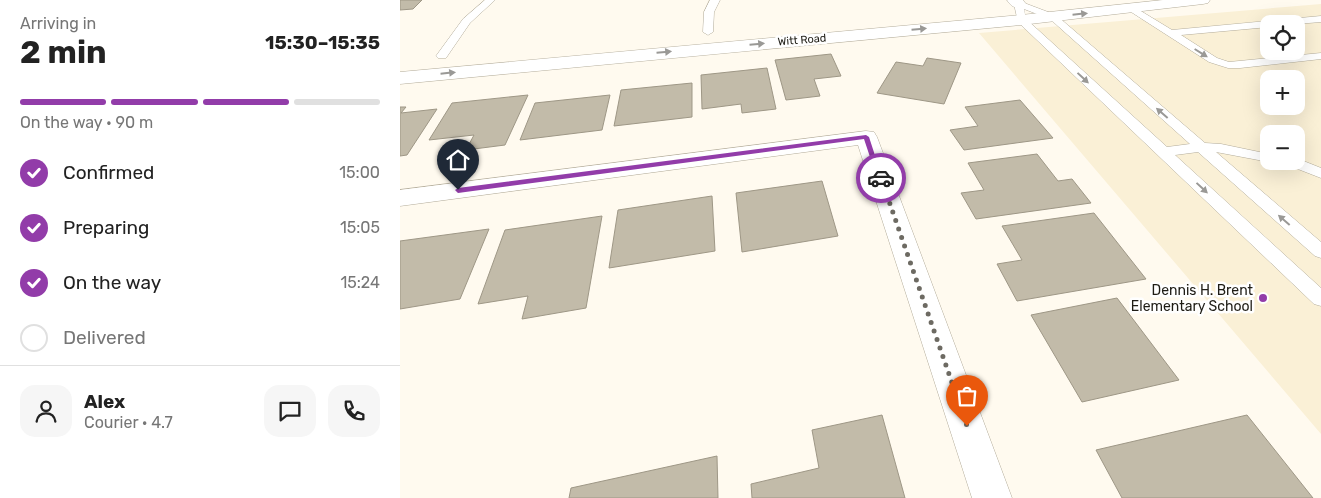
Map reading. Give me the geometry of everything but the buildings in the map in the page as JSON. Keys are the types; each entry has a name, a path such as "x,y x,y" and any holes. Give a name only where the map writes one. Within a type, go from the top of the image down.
{"street":[{"name":"Witt Road","path":"1012,3 1054,9 1131,8 1203,0"},
{"name":"Witt Road","path":"400,78 708,40 1021,20 1054,9"},
{"name":"Witt Road","path":"689,33 708,40 727,30"},
{"path":"425,57 461,54"},
{"path":"400,198 866,137 992,498"}],"lane":[{"path":"442,56 466,20 490,0"},
{"path":"708,40 709,12 714,0"},
{"path":"1012,3 1021,20 1321,299"},
{"path":"1131,8 1213,60 1228,64 1321,56"},
{"path":"1054,9 1201,147 1321,252"},
{"path":"1305,21 1321,19"},
{"path":"1170,33 1260,25"},
{"path":"1164,152 1201,147 1221,148 1260,156"},
{"path":"1305,167 1321,173"}],"shaded area":[{"name":"Dennis H. Brent Elementary School","path":"1321,4 1321,434 979,33"}],"way so far":[{"path":"881,178 967,426"}],"place":[{"name":"Dennis H. Brent Elementary School","path":"1263,298"}],"route":[{"path":"458,190 866,137 881,178"}]}
